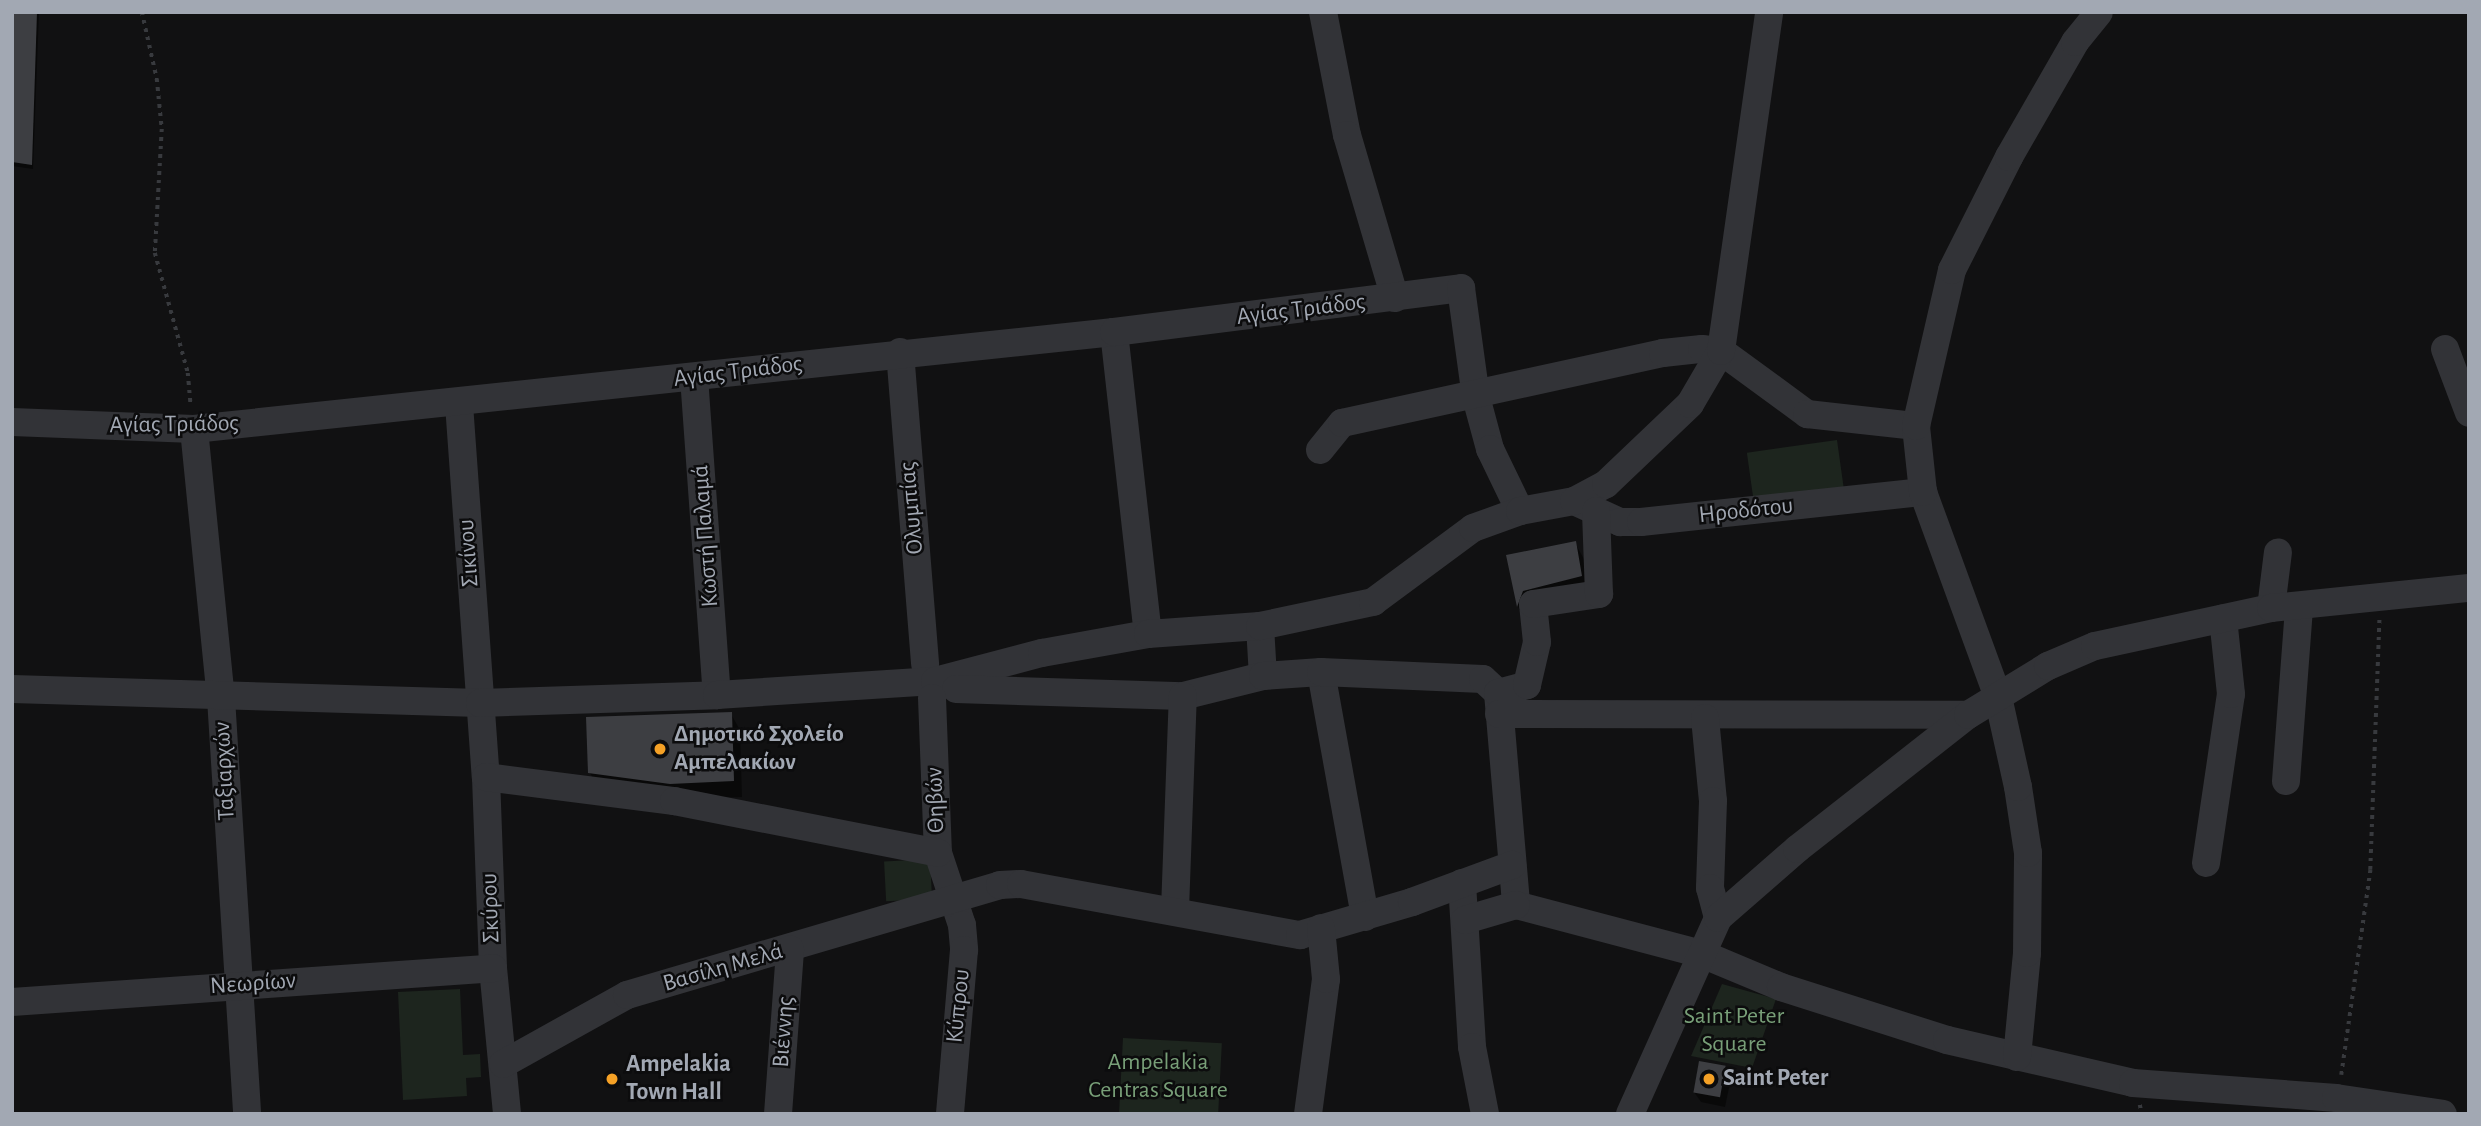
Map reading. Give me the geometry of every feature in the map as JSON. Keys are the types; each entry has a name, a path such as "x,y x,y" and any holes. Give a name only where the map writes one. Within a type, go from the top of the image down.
{"street":[{"path":"1323,12 1347,135 1395,298"},
{"path":"12,689 221,698 480,703 717,695 935,681 1042,653 1148,634 1260,626 1373,602 1472,528 1520,511 1585,506 1689,404 1721,351 1769,12"},
{"path":"2017,1057 2027,953 2028,853 1998,697 1923,492 1916,426 1952,270 2009,157 2075,42 2099,12"},
{"name":"Αγίας Τριάδος","path":"12,422 194,429 459,404 900,352 1114,332 1461,288 1476,397"},
{"path":"1114,332 1148,634"},
{"path":"2445,349 2469,413"},
{"path":"1320,450 1342,423 1476,397 1663,353 1721,351 1807,414 1916,426"},
{"name":"Ολυμπίας","path":"900,352 925,664"},
{"name":"Κωστή Παλαμά","path":"694,377 717,695"},
{"path":"1476,397 1490,449 1520,511"},
{"name":"Σικίνου","path":"459,404 480,703"},
{"name":"Ταξιαρχών","path":"194,429 221,698 236,985 247,1114"},
{"name":"Ηροδότου","path":"1585,506 1620,522 1641,522 1923,492"},
{"path":"1498,704 1527,685 1536,642 1533,604 1599,594 1585,506"},
{"path":"2271,608 2278,552"},
{"path":"1635,1111 1718,918 1797,849 1968,715 2048,666 2095,646 2271,608 2380,600 2469,588"},
{"path":"2287,781 2299,608"},
{"path":"2206,863 2231,694 2222,618"},
{"path":"1260,626 1263,676"},
{"path":"1042,653 1047,688 1183,696 1263,676 1321,672 1483,679 1498,704 1516,905"},
{"path":"1321,672 1365,916"},
{"name":"Θηβών","path":"954,900 938,853 944,693 1047,688"},
{"path":"1175,910 1183,696"},
{"name":"Σκύρου","path":"480,703 486,777 493,968 507,1114"},
{"path":"1498,704 1705,718 1931,712 1968,715"},
{"path":"1705,718 1713,801 1710,888 1718,918"},
{"path":"486,777 674,801 938,853"},
{"name":"Βασίλη Μελά","path":"503,1064 627,995 954,900 1021,884 1175,910 1261,931 1300,934 1365,916 1512,865"},
{"path":"1462,883 1472,1046 1485,1114"},
{"name":"Κύπρου","path":"950,1114 964,950 954,900"},
{"path":"1465,920 1516,905 1702,954 1781,987 2017,1057 2133,1083 2336,1098 2443,1114"},
{"path":"1308,1114 1326,979 1321,928"},
{"name":"Βιέννης","path":"778,1114 790,949"},
{"name":"Νεωρίων","path":"12,1002 493,968"}],"path":[{"path":"142,12 158,79 162,129 155,253 188,373 194,429"},
{"path":"2336,1098 2370,870 2380,600"}],"green space":[{"path":"1837,440 1844,492 1754,505 1747,453"},
{"path":"930,859 932,899 886,901 884,861"},
{"name":"Saint Peter Square","path":"1722,984 1776,999 1752,1068 1691,1056"},
{"path":"460,989 463,1055 480,1054 481,1077 466,1078 467,1096 403,1100 398,992"},
{"name":"Ampelakia Centras Square","path":"1123,1038 1222,1043 1218,1114 1119,1114"}],"building":[{"path":"12,12 37,12 32,165 12,162"},
{"path":"1576,541 1582,576 1523,591 1517,607 1506,555"},
{"name":"Δημοτικό Σχολείο Αμπελακίων","path":"732,712 734,781 670,784 588,773 586,717"},
{"name":"Saint Peter","path":"1699,1061 1726,1066 1720,1097 1693,1093"}],"place":[{"name":"Δημοτικό Σχολείο Αμπελακίων","path":"660,749"},
{"name":"Ampelakia Town Hall","path":"612,1079"},
{"name":"Saint Peter","path":"1709,1079"}]}
